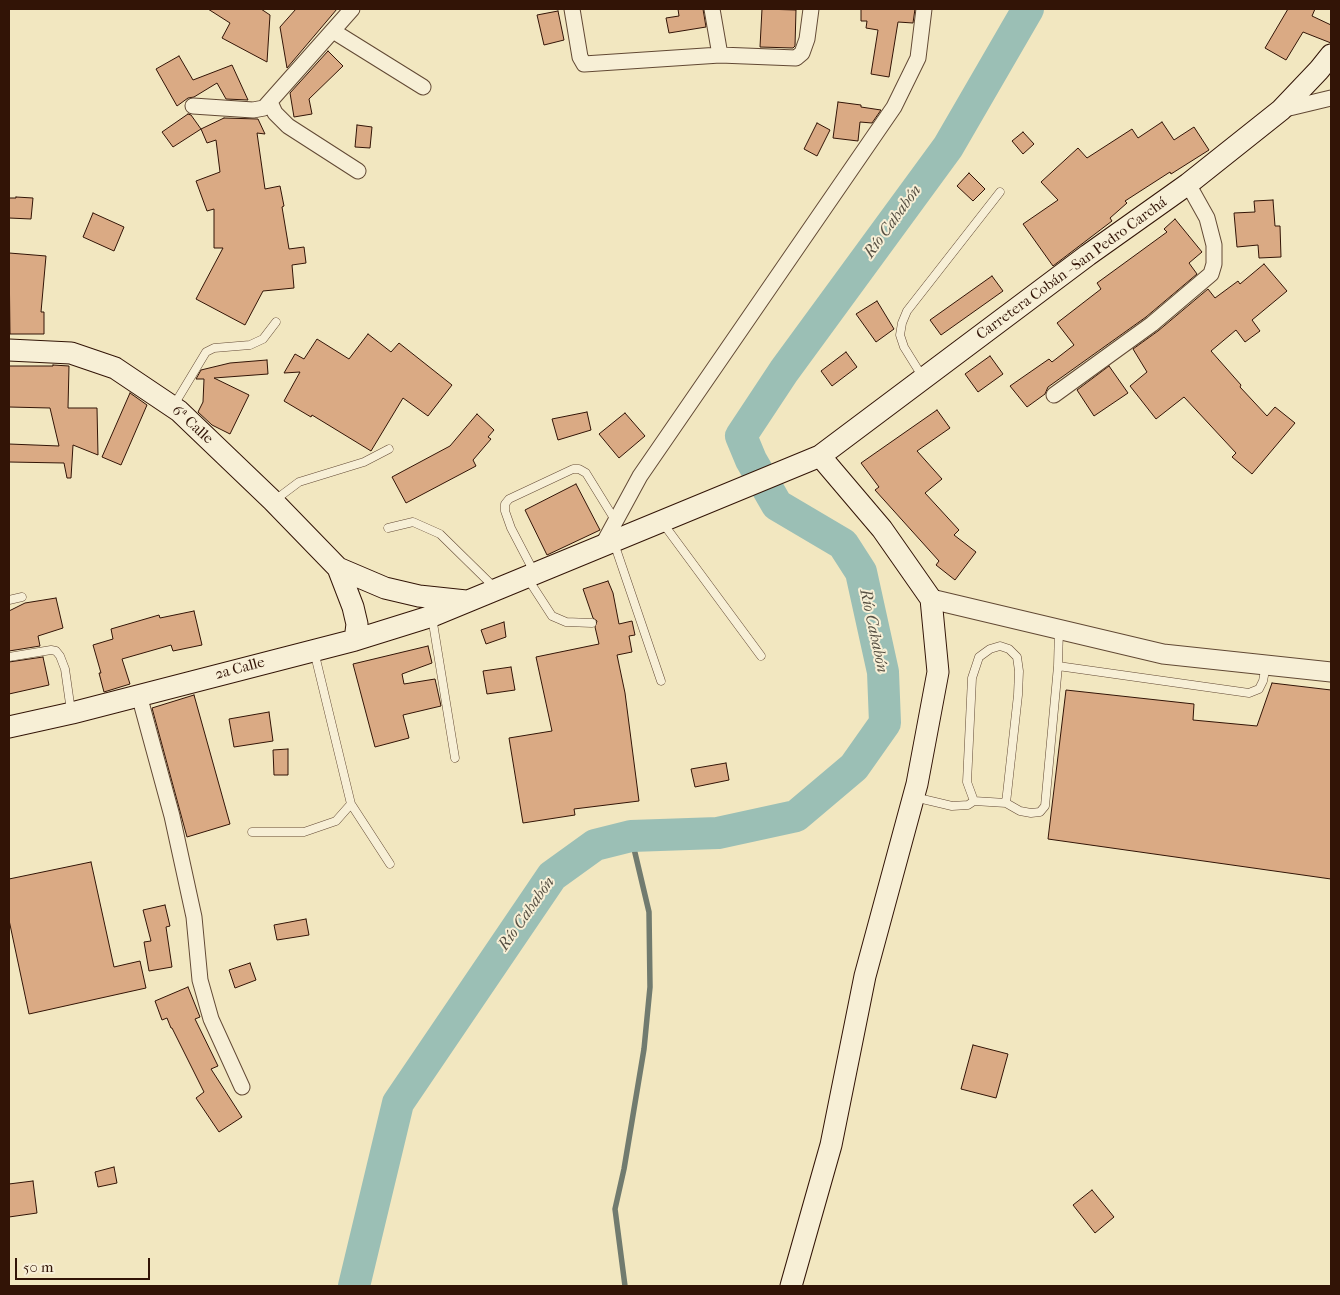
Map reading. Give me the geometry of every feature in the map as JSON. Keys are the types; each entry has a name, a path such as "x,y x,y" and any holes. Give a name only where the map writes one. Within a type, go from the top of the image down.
{"main road":[{"name":"Carretera Cobán - San Pedro Carchá","path":"608,544 820,456 1080,261 1188,184 1281,110 1331,55"},
{"name":"6ª Calle","path":"9,350 71,353 115,368 173,406 273,501 338,568 353,606 357,624 355,640"},
{"path":"791,1286 831,1145 865,976 914,797 938,672 931,599 882,530 820,456"},
{"name":"2a Calle","path":"10,724 72,713 355,640 432,616 608,544"},
{"name":"6ª Calle","path":"338,568 385,588 418,596 469,601"}],"street":[{"path":"193,106 253,110 264,108 352,9"},
{"path":"572,9 580,57 584,64 720,55 796,58 802,53 807,39 811,9"},
{"path":"712,9 720,55"},
{"path":"608,544 615,520 640,476 894,107 918,58 924,9"},
{"path":"334,30 423,87"},
{"path":"1281,110 1331,98"},
{"path":"270,102 275,113 288,126 358,171"},
{"path":"1054,395 1152,324 1210,274 1214,264 1214,245 1208,218 1188,184"},
{"path":"931,599 1163,654 1331,672"},
{"path":"139,695 172,816 194,917 200,980 211,1019 242,1087"}],"lane":[{"path":"924,378 904,347 900,335 902,323 908,311 1000,192"},
{"path":"173,406 206,352 214,348 250,345 263,339 276,322"},
{"path":"273,501 299,482 364,462 389,449"},
{"path":"592,623 566,622 552,616 531,575 511,528 505,511 505,504 509,499 573,469 579,469 586,473 615,520"},
{"path":"388,528 413,522 440,534 497,590"},
{"path":"662,522 761,656"},
{"path":"608,544 661,681"},
{"path":"9,600 22,598"},
{"path":"432,616 455,758"},
{"path":"914,797 952,806 968,805 974,801 1006,803 1031,813 1040,812 1045,806 1058,666 1059,629"},
{"path":"974,801 967,782 972,678 979,657 990,649 1000,646 1009,648 1017,658 1019,671 1006,803"},
{"path":"9,657 51,650 56,651 65,669 72,713"},
{"path":"313,650 351,804 390,864"},
{"path":"1058,666 1248,693 1259,689 1263,681 1266,665"},
{"path":"252,832 304,832 336,821 351,804"}],"building":[{"path":"208,9 261,9 270,15 267,62 222,38 230,23"},
{"path":"296,9 337,9 287,68 280,27"},
{"path":"678,9 703,9 706,27 669,33 666,18 679,16"},
{"path":"762,9 796,10 795,46 793,48 760,47"},
{"path":"861,9 915,9 913,23 898,22 889,77 871,74 878,30 866,28 867,21 861,21"},
{"path":"1288,9 1315,9 1312,16 1331,25 1331,43 1303,32 1286,60 1265,48"},
{"path":"558,11 564,40 544,45 537,15"},
{"path":"328,51 343,66 309,99 312,114 294,117 290,93"},
{"path":"179,56 193,80 232,65 248,100 226,99 217,83 177,106 156,69"},
{"path":"838,102 881,110 872,123 860,122 858,141 833,138"},
{"path":"188,114 191,115 201,129 173,147 162,132"},
{"path":"224,118 258,119 265,134 257,133 265,189 280,186 289,249 304,247 306,263 292,265 294,288 263,291 245,325 196,299 223,248 214,248 214,209 207,211 196,181 220,172 216,140 207,143 201,129"},
{"path":"1162,122 1174,140 1194,127 1209,150 1125,201 1127,203 1110,218 1112,221 1053,266 1023,224 1058,200 1041,182 1078,148 1087,158 1132,129 1138,138"},
{"path":"817,123 830,130 817,156 804,149"},
{"path":"357,125 372,127 370,148 355,147"},
{"path":"1023,132 1034,144 1023,154 1012,141"},
{"path":"969,173 985,189 973,201 957,186"},
{"path":"9,198 33,198 31,219 9,218"},
{"path":"1273,200 1275,226 1280,226 1281,257 1259,258 1258,245 1237,247 1234,213 1255,212 1254,201"},
{"path":"93,213 124,227 114,251 83,237"},
{"path":"1175,219 1202,252 1189,263 1197,274 1146,317 1048,387 1045,394 1027,407 1010,386 1049,359 1052,362 1074,345 1057,323 1101,289 1097,283 1167,232 1164,229"},
{"path":"9,253 46,256 41,312 44,312 44,334 10,334"},
{"path":"1264,264 1287,291 1252,320 1260,331 1245,342 1236,330 1211,351 1241,385 1240,387 1267,416 1275,407 1295,423 1252,474 1232,457 1236,453 1184,397 1156,419 1130,386 1147,372 1133,349 1158,331 1208,289 1215,298 1238,281 1240,284"},
{"path":"992,276 1003,291 941,335 930,320"},
{"path":"877,301 894,329 876,342 856,314"},
{"path":"368,334 391,352 399,343 452,385 428,416 403,398 371,451 312,415 311,417 284,401 300,372 284,373 295,354 304,359 317,339 349,359"},
{"path":"846,352 857,367 832,386 821,371"},
{"path":"990,356 1003,374 978,392 965,374"},
{"path":"267,360 268,374 214,378 249,395 230,434 212,425 198,412 203,402 204,379 196,379 201,370 230,363"},
{"path":"9,366 69,366 68,408 97,408 98,455 73,445 71,478 67,478 64,463 9,462 9,444 59,446 50,408 9,407"},
{"path":"1109,366 1128,393 1094,416 1077,390"},
{"path":"130,393 147,405 121,465 102,457"},
{"path":"937,410 950,428 917,451 942,479 925,493 959,530 954,535 976,552 955,580 936,565 939,561 875,490 879,487 861,463"},
{"path":"587,412 591,430 558,440 552,419"},
{"path":"625,413 645,436 619,458 599,434"},
{"path":"477,414 494,430 488,437 491,439 473,460 476,466 406,503 392,477 450,446"},
{"path":"576,484 600,530 547,555 525,510"},
{"path":"608,581 613,593 619,624 632,621 635,635 629,636 632,652 617,655 625,693 639,801 574,809 575,815 523,823 509,738 552,731 536,657 599,644 595,627 597,621 593,618 583,589"},
{"path":"56,598 63,628 38,636 40,646 9,651 9,611 25,603"},
{"path":"194,611 202,645 173,651 171,645 122,659 130,684 104,692 93,645 113,639 111,629 159,615 160,618"},
{"path":"504,622 506,637 486,644 481,630"},
{"path":"428,646 432,663 402,674 404,684 435,679 441,706 403,715 409,738 375,747 353,664"},
{"path":"43,657 49,685 9,694 9,662"},
{"path":"511,667 515,690 487,694 483,671"},
{"path":"1272,683 1331,690 1331,879 1048,839 1066,690 1194,704 1193,720 1257,726"},
{"path":"194,695 230,824 187,837 152,708"},
{"path":"269,712 273,741 234,747 229,719"},
{"path":"288,749 288,775 274,775 273,750"},
{"path":"726,763 729,780 695,787 691,769"},
{"path":"91,862 114,967 140,961 146,988 29,1014 9,920 9,879"},
{"path":"165,905 170,926 166,927 172,967 149,971 144,942 151,941 143,910"},
{"path":"306,919 309,935 277,940 274,925"},
{"path":"250,963 256,980 235,988 229,970"},
{"path":"188,987 200,1017 195,1019 218,1066 211,1069 242,1117 219,1132 196,1098 204,1092 167,1018 162,1020 155,1001"},
{"path":"973,1045 1008,1054 996,1098 961,1089"},
{"path":"114,1167 117,1183 98,1187 95,1172"},
{"path":"33,1181 37,1213 9,1217 9,1184"},
{"path":"1092,1190 1114,1217 1095,1233 1073,1205"}],"waterway":[{"name":"Río Cahabón","path":"354,1286 398,1103 552,876 595,845 631,836 718,833 796,816 854,767 885,723 883,672 861,572 843,544 777,505 751,460 741,436 784,371 948,147 1028,9"},
{"path":"625,1286 615,1209 624,1169 644,1049 650,987 649,912 631,836"}]}
